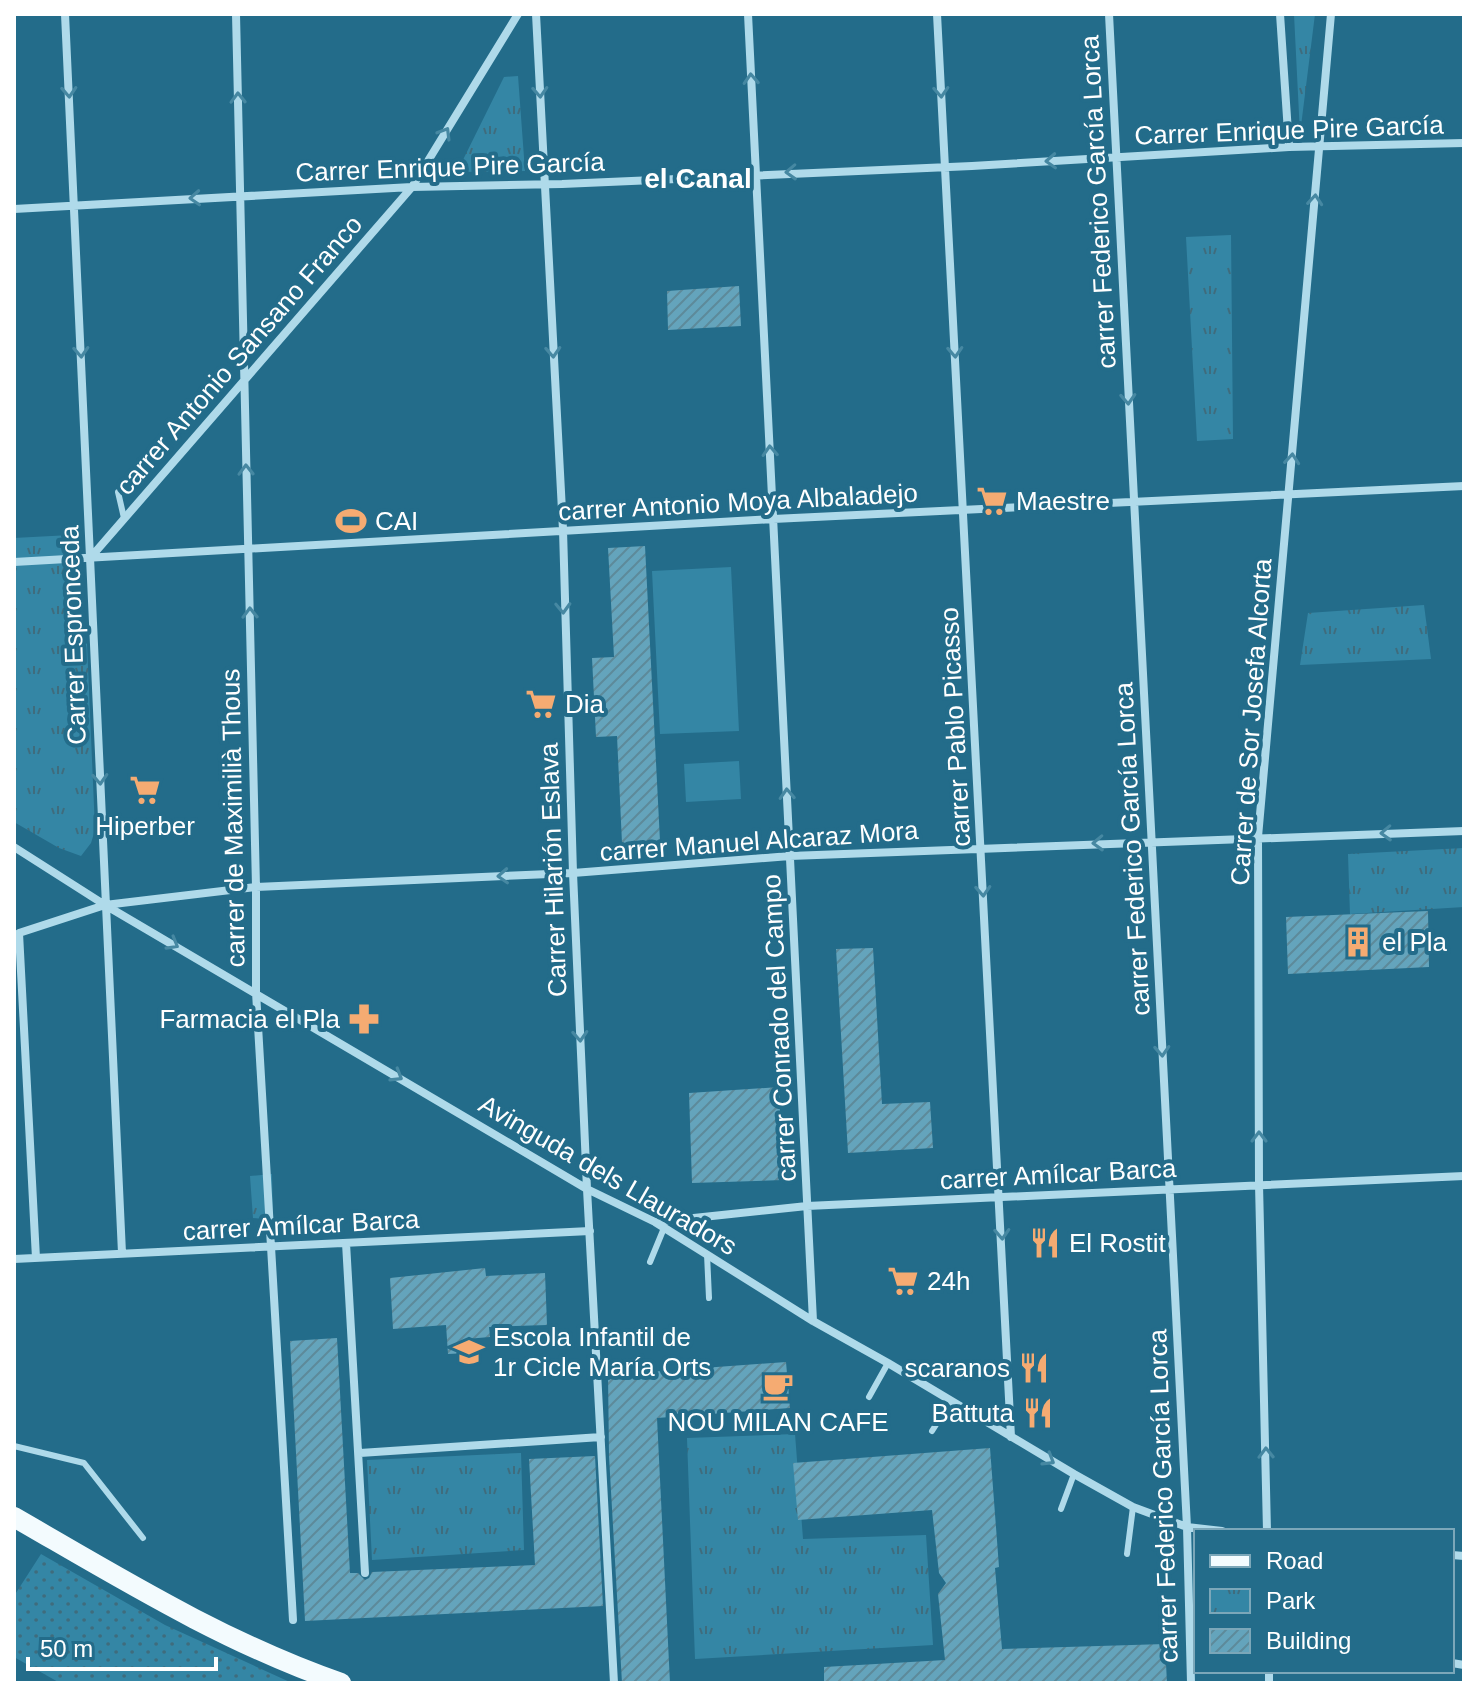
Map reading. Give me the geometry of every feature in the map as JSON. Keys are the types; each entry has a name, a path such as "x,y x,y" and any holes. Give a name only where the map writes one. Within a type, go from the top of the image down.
{"main road":[{"path":"14,1517 196,1621 277,1659 341,1683"}],"street":[{"name":"Carrer Espronceda","path":"65,14 122,1253"},
{"name":"carrer de Maximilià Thous","path":"236,14 256,992 293,1620"},
{"name":"carrer Antonio Sansano Franco","path":"90,558 412,187 518,14"},
{"name":"Carrer Hilarión Eslava","path":"536,14 563,530 573,873 587,1189 614,1683"},
{"name":"carrer Conrado del Campo","path":"748,14 813,1321"},
{"name":"carrer Pablo Picasso","path":"937,14 1011,1437"},
{"name":"carrer Federico García Lorca","path":"1109,14 1187,1527 1191,1683"},
{"path":"1280,14 1289,147"},
{"name":"Carrer de Sor Josefa Alcorta","path":"1267,1529 1259,1184 1258,837 1331,14"},
{"name":"Carrer Enrique Pire García","path":"14,209 412,187 945,167 1289,147 1464,143"},
{"name":"carrer Antonio Moya Albaladejo","path":"14,562 563,530 1464,486"},
{"name":"carrer Manuel Alcaraz Mora","path":"36,1258 19,933 105,905 256,887 573,873 790,856 1464,831"},
{"name":"Avinguda dels Llauradors","path":"14,847 105,905 587,1189 655,1222 813,1321 1074,1474 1133,1507 1187,1527 1204,1529"},
{"name":"carrer Amílcar Barca","path":"655,1222 807,1206 1464,1176"},
{"name":"carrer Amílcar Barca","path":"14,1259 590,1231"},
{"path":"346,1243 365,1573"},
{"path":"360,1453 601,1437"}],"lane":[{"path":"118,492 124,518"},
{"path":"650,1262 664,1228"},
{"path":"707,1254 709,1298"},
{"path":"869,1397 888,1363"},
{"path":"932,1431 951,1401"},
{"path":"14,1446 84,1463 143,1538"},
{"path":"1061,1509 1074,1474"},
{"path":"1127,1554 1133,1507"}],"green space":[{"path":"1294,14 1315,14 1300,134"},
{"path":"518,76 525,171 457,172 504,77"},
{"path":"1231,235 1233,439 1197,441 1186,237"},
{"path":"71,535 77,634 87,644 95,830 91,843 81,856 59,848 14,822 14,538"},
{"path":"731,567 739,731 660,734 652,571"},
{"path":"1424,605 1431,659 1300,665 1308,613"},
{"path":"739,761 741,799 686,802 684,764"},
{"path":"1464,848 1464,907 1350,914 1348,854"},
{"path":"272,1174 273,1220 253,1218 250,1176"},
{"path":"795,1434 803,1539 926,1535 933,1645 695,1659 687,1438"},
{"path":"521,1453 524,1550 372,1560 367,1460"},
{"path":"41,1554 165,1625 292,1683 60,1683 14,1657 14,1596"}],"building":[{"path":"739,286 741,326 668,330 667,291"},
{"path":"645,546 660,841 622,843 617,736 596,737 592,658 614,657 608,548"},
{"name":"el Pla","path":"1428,911 1429,967 1288,974 1286,917"},
{"path":"873,948 882,1104 930,1102 933,1148 848,1153 836,949"},
{"path":"779,1087 783,1180 692,1183 689,1093"},
{"path":"485,1268 486,1276 545,1273 547,1325 489,1327 490,1337 466,1339 467,1353 448,1354 446,1325 393,1329 390,1278"},
{"path":"337,1338 350,1573 358,1573 365,1580 372,1572 535,1565 529,1459 595,1456 603,1606 305,1621 290,1341"},
{"path":"786,1362 790,1408 657,1418 670,1683 622,1683 609,1456 608,1375"},
{"path":"990,1448 1002,1649 1165,1644 1167,1683 824,1683 824,1667 945,1660 938,1594 946,1583 939,1573 932,1510 798,1520 793,1463"}],"place":[{"name":"Maestre","path":"992,501"},
{"name":"CAI","path":"351,521"},
{"name":"Dia","path":"541,704"},
{"name":"Hiperber","path":"145,790"},
{"name":"el Pla","path":"1358,942"},
{"name":"Farmacia el Pla","path":"364,1019"},
{"name":"El Rostit","path":"1045,1243"},
{"name":"24h","path":"903,1281"},
{"name":"Escola Infantil de 1r Cicle María Orts","path":"469,1352"},
{"name":"scaranos","path":"1034,1368"},
{"name":"NOU MILAN CAFE","path":"778,1386"},
{"name":"Battuta","path":"1038,1413"}],"district":[{"name":"el Canal","path":"698,178"}]}
